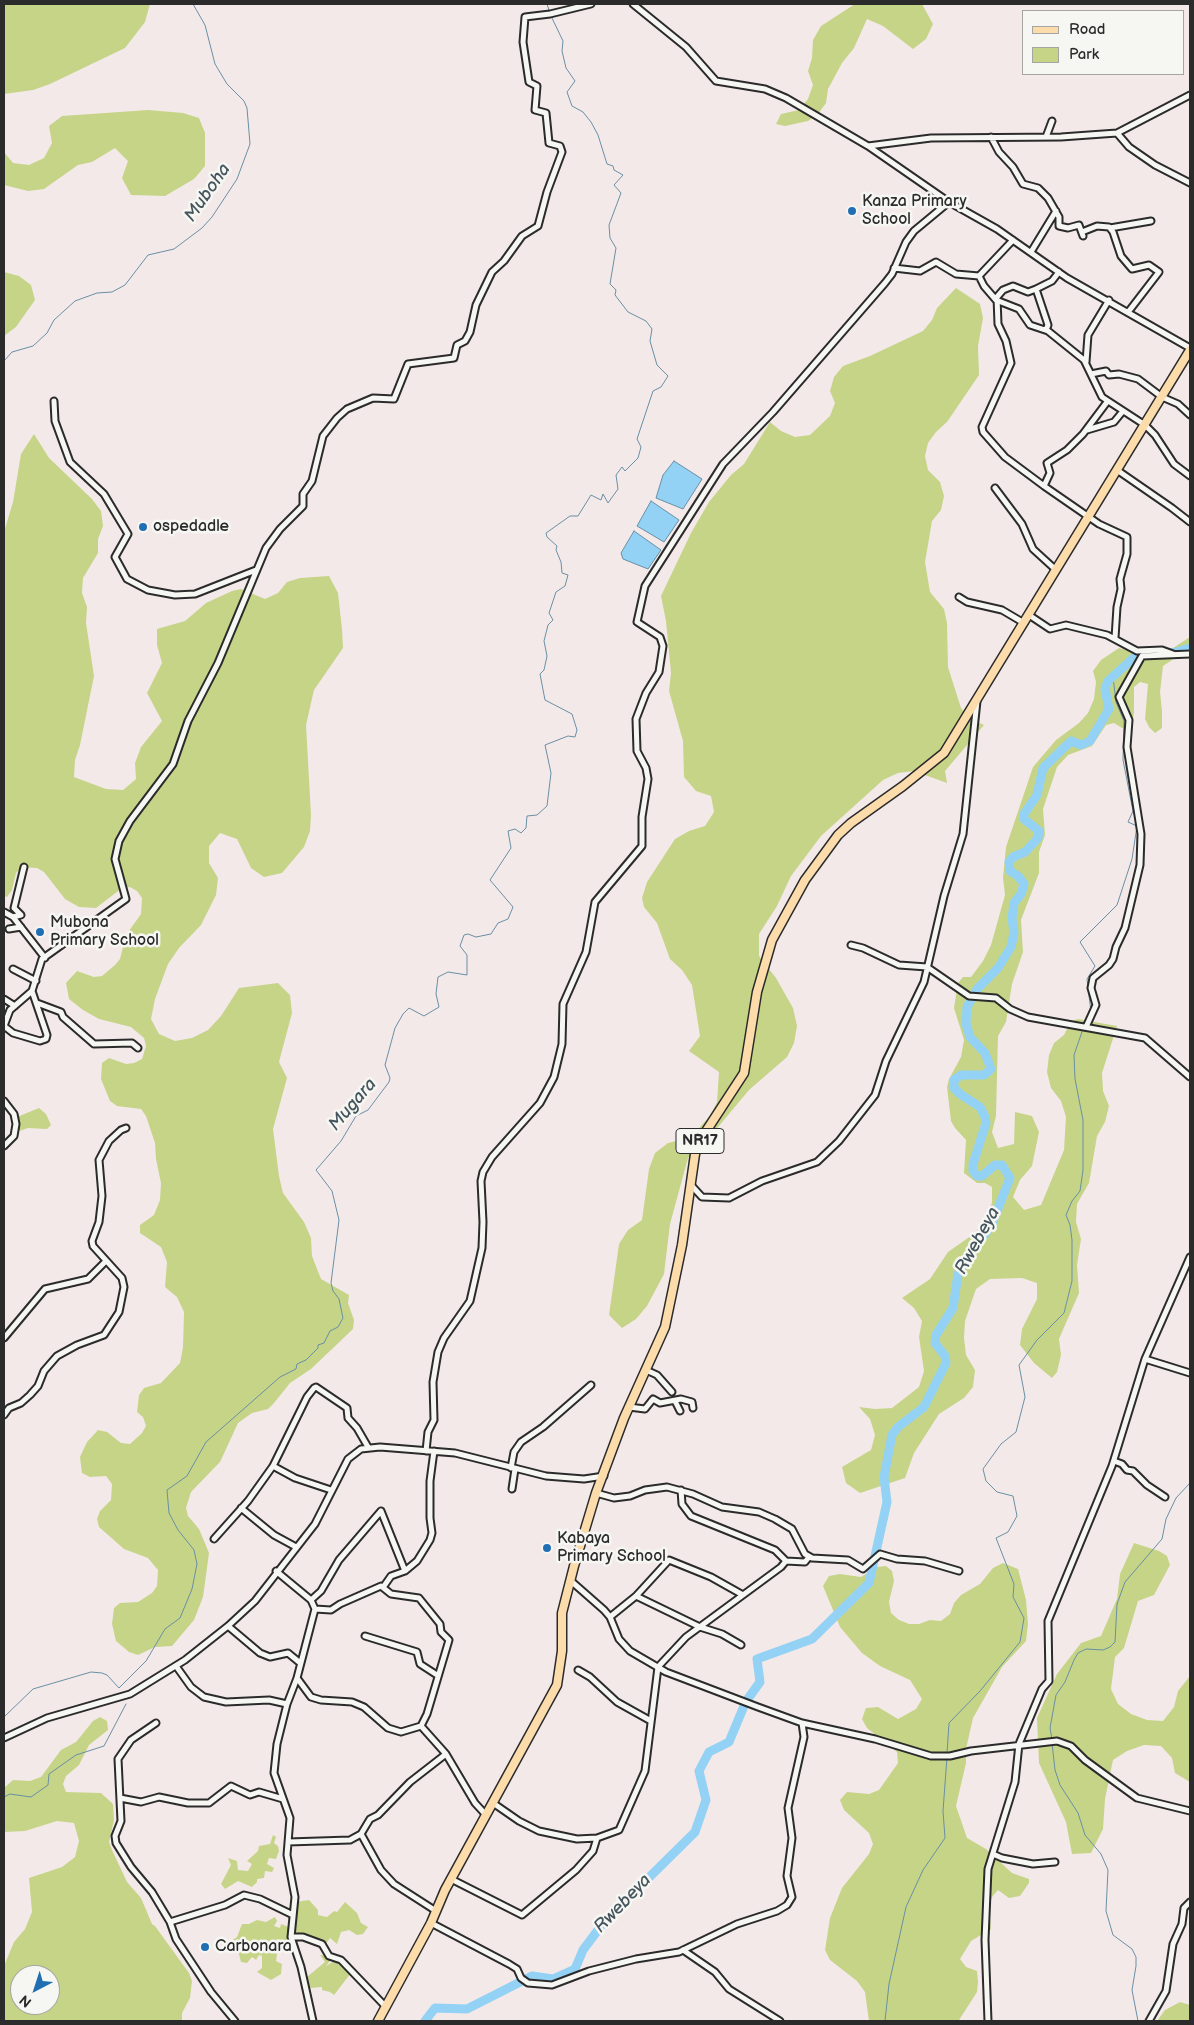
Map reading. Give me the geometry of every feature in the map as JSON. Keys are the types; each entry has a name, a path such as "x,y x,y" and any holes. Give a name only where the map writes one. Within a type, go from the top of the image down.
{"main road":[{"name":"NR17","path":"378,2021 431,1923 451,1880 557,1685 562,1651 562,1613 596,1493 629,1407 661,1340 668,1316 695,1154 699,1142 744,1073 757,992 772,940 805,880 838,835 851,823 944,753 1190,349"}],"street":[{"path":"32,991 47,1035 44,1041 13,1033 4,1026 9,1012 32,991 40,962 126,898 119,879 116,859 119,840 130,821 173,764 188,721 218,663 272,538 303,506 303,494 312,481 323,436 336,418 347,409 373,398 394,399 408,364 454,358 457,345 465,341 470,332 476,305 492,272 504,261 522,236 538,226 547,192 562,152 560,146 549,142 546,113 535,110 537,86 529,82 522,42 525,17 550,14 591,4"},
{"path":"633,4 686,47 716,80 768,90 868,146 949,202 1013,240 1059,272 1129,311 1190,349"},
{"path":"868,146 931,138 1117,133 1190,95"},
{"path":"1046,136 1052,121"},
{"path":"1117,133 1128,147 1162,169 1190,183"},
{"path":"991,136 999,152 1013,167 1021,182 1040,190 1059,217 1059,226 1068,228 1080,225 1082,234 1097,226 1110,228 1151,221"},
{"path":"426,1451 428,1432 434,1420 433,1382 438,1352 444,1338 470,1301 482,1248 481,1181 483,1172 492,1157 540,1103 554,1077 562,1044 563,1004 586,952 595,902 642,846 642,817 648,779 646,768 637,751 636,719 646,693 659,672 663,646 660,637 637,622 645,586 723,464 773,412 865,307 892,274 906,242 914,231 949,202"},
{"path":"1031,252 1056,212"},
{"path":"1110,228 1121,256 1132,269 1148,265 1159,272 1129,311"},
{"path":"980,276 1013,240"},
{"path":"894,268 920,271 936,262 956,274 980,276"},
{"path":"1059,272 1052,281 1028,292 1013,286 1009,287 996,300 998,324 1006,341 1011,364 982,428 983,432 1005,457 1088,517 1127,537 1127,554 1120,579 1122,589 1116,607 1115,638"},
{"path":"980,276 984,286 996,300 1020,309 1030,325 1046,330 1086,363 1102,397 1145,425 1155,435 1174,464 1190,476"},
{"path":"1036,289 1048,325 1046,330"},
{"path":"1086,363 1088,335 1109,300"},
{"path":"1091,374 1106,372 1109,375 1119,374 1138,379 1162,396 1178,404 1190,415"},
{"path":"54,401 55,421 70,462 104,494 128,534 115,557 127,579 148,590 175,595 195,594 257,570"},
{"path":"1044,486 1050,473 1047,463 1067,450 1087,430 1107,402"},
{"path":"1087,430 1114,422 1123,410"},
{"path":"1117,470 1190,522"},
{"path":"995,488 1022,524 1033,549 1056,570"},
{"path":"959,597 967,602 1002,610 1024,623"},
{"path":"1029,615 1050,629 1066,626 1115,638 1137,651 1162,650 1174,654"},
{"path":"1086,1027 1096,1005 1091,988 1093,978 1109,965 1113,959 1125,928 1130,897 1140,865 1142,834 1127,747 1129,720 1119,697 1142,656 1190,654"},
{"path":"691,1185 702,1197 729,1198 750,1186 804,1168 823,1158 875,1095 886,1061 924,982 944,896 963,834 977,700"},
{"path":"13,917 21,914 14,908 24,867"},
{"path":"4,912 13,917 45,958"},
{"path":"9,929 21,928"},
{"path":"851,945 863,948 899,966 927,967 969,996 996,998 1010,1009 1028,1017 1147,1038 1190,1077"},
{"path":"13,969 36,982"},
{"path":"4,999 15,1006"},
{"path":"37,1002 62,1012 63,1017 94,1044 132,1044 138,1048"},
{"path":"4,1101 14,1114 16,1124 14,1136 4,1146"},
{"path":"4,1415 9,1408 21,1403 30,1395 38,1386 44,1371 57,1356 77,1345 98,1338 109,1330 119,1312 124,1287 122,1278 92,1246 92,1240 99,1222 101,1205 99,1160 109,1141 120,1130 126,1128"},
{"path":"988,2021 985,1998 988,1869 1016,1776 1019,1744 1042,1689 1049,1681 1048,1621 1114,1461 1145,1360 1190,1257"},
{"path":"4,1338 45,1289 88,1279 105,1262"},
{"path":"1145,1360 1190,1373"},
{"path":"646,1370 657,1374 672,1392"},
{"path":"512,1489 514,1452 521,1442 543,1427 592,1385"},
{"path":"214,1539 241,1508 273,1466 307,1397 315,1387 347,1408 348,1418 357,1428 368,1447"},
{"path":"629,1407 645,1409 653,1399 660,1403 681,1399 692,1402 693,1408"},
{"path":"675,1401 680,1411"},
{"path":"4,1738 47,1718 130,1694 176,1666 228,1626 255,1601 276,1570 315,1524 348,1459 355,1452 368,1447 456,1452 513,1468 561,1478 584,1479 604,1476"},
{"path":"315,1609 331,1610 354,1597 384,1586 392,1576 405,1571 423,1553 432,1533 430,1481 434,1451"},
{"path":"1114,1461 1122,1464 1127,1470 1133,1471 1147,1485 1165,1497"},
{"path":"273,1466 295,1478 331,1490"},
{"path":"596,1493 614,1498 630,1496 656,1487 681,1490 722,1507 759,1512 775,1519 792,1529 805,1554 809,1557 848,1560 863,1569 880,1554 897,1560 925,1561 959,1571"},
{"path":"681,1490 682,1504 691,1516 775,1550 786,1560 805,1562 809,1557"},
{"path":"241,1508 274,1534 296,1547"},
{"path":"311,1600 321,1591 339,1560 379,1511 405,1571"},
{"path":"610,1617 636,1596 669,1560 711,1577 743,1594"},
{"path":"492,1804 519,1822 538,1831 578,1839 597,1838 619,1830 648,1762 658,1667 675,1647 743,1594 782,1567 786,1560"},
{"path":"276,1570 311,1600 315,1609 299,1662 297,1678 287,1704 277,1744 274,1773 290,1818 286,1855 294,1897 291,1937 301,1967 313,2021"},
{"path":"571,1581 610,1617 625,1648 666,1672 802,1724 875,1739 931,1756 950,1756 1019,1744 1057,1741 1064,1744 1137,1798 1190,1812"},
{"path":"297,1678 311,1696 321,1700 352,1702 364,1706 388,1728 401,1732 421,1726 427,1714 449,1640 442,1632 440,1624 419,1598 391,1594 384,1586"},
{"path":"636,1596 700,1627 722,1634 741,1645"},
{"path":"228,1626 260,1653 270,1657 288,1653 299,1662"},
{"path":"365,1636 417,1652 420,1664 438,1675"},
{"path":"176,1666 191,1687 204,1697 226,1702 268,1700 287,1704"},
{"path":"578,1670 590,1677 617,1702 651,1721"},
{"path":"156,1723 131,1740 119,1755 121,1821 115,1836 116,1843 170,1922 176,1939 211,1992 235,2021"},
{"path":"431,1923 509,1964 517,1969 521,1978 528,1983 552,1985 589,1971 683,1950 737,1924 777,1911 787,1905 792,1897 786,1876 792,1833 788,1808 804,1737 802,1724"},
{"path":"421,1726 446,1754 475,1803 486,1815"},
{"path":"288,1842 350,1840 361,1834 370,1819 378,1815 410,1782 446,1754"},
{"path":"120,1798 140,1802 159,1797 188,1803 209,1803 231,1786 250,1796 259,1792 283,1799"},
{"path":"361,1834 381,1870 394,1884 436,1911"},
{"path":"451,1880 522,1915 576,1870 593,1851 597,1838"},
{"path":"993,1854 1002,1858 1033,1864 1055,1862"},
{"path":"170,1922 225,1905 244,1896 260,1899 293,1915"},
{"path":"1149,2021 1166,1991 1173,1944 1182,1924 1184,1908 1190,1902"},
{"path":"291,1937 303,1937 322,1944 329,1956 341,1960 386,2007"},
{"path":"683,1950 715,1972 728,1989 780,2021"}],"green space":[{"path":"4,4 150,4 145,22 125,48 50,84 33,90 4,94"},
{"path":"855,4 922,4 933,24 926,39 913,49 883,26 867,19 854,48 842,63 828,89 826,103 818,114 808,121 785,126 776,124 781,114 799,110 808,99 813,85 808,71 812,58 813,40 821,26"},
{"path":"148,110 183,113 199,118 205,133 205,166 194,179 165,196 131,195 122,178 128,161 115,148 92,162 78,165 44,189 28,191 4,185 4,152 13,163 29,165 44,158 52,143 49,126 62,116"},
{"path":"4,272 19,276 31,285 35,300 16,327 4,336"},
{"path":"956,288 980,304 983,318 978,346 979,375 947,422 928,443 925,456 928,470 940,482 944,496 941,510 932,521 925,562 930,592 944,609 947,623 948,667 961,708 970,719 984,725 945,771 947,783 914,771 898,773 883,780 821,836 791,876 777,906 759,934 759,956 776,978 793,1008 797,1026 794,1043 787,1057 749,1090 713,1133 688,1158 670,1224 664,1274 647,1306 636,1319 622,1328 609,1315 619,1244 628,1230 642,1220 649,1169 655,1153 668,1143 685,1139 710,1116 717,1102 719,1072 689,1051 700,1036 692,985 682,970 670,959 657,923 644,907 642,898 647,882 675,839 689,831 705,826 714,812 711,796 696,791 684,777 683,741 669,691 671,673 666,621 661,596 691,533 709,502 731,475 744,464 770,422 781,431 795,437 810,435 830,416 835,403 830,391 834,377 843,366 870,356 923,331 932,320 937,308"},
{"path":"34,434 49,458 92,499 101,511 103,526 98,539 98,553 83,578 82,593 87,607 86,623 94,676 80,745 75,760 74,777 106,789 123,790 136,779 135,763 141,747 162,721 147,693 162,663 157,645 157,629 185,621 206,603 232,591 241,589 265,599 278,593 287,582 300,578 329,576 338,593 342,629 343,648 314,690 306,725 311,815 310,831 304,847 282,873 264,877 251,868 237,839 220,833 209,846 209,863 218,878 216,895 201,925 179,948 168,964 155,999 151,1019 159,1034 175,1041 192,1038 208,1030 221,1016 239,988 278,983 290,995 292,1013 279,1062 287,1078 273,1129 279,1176 283,1193 304,1222 311,1238 312,1256 321,1279 349,1295 348,1303 354,1320 353,1329 311,1369 290,1383 268,1409 252,1413 238,1423 220,1462 191,1492 186,1508 188,1516 199,1529 209,1553 203,1597 194,1620 172,1646 155,1647 138,1655 129,1652 116,1641 112,1624 114,1608 120,1603 138,1602 152,1593 157,1586 158,1570 148,1558 124,1549 99,1527 97,1519 100,1511 111,1500 112,1484 106,1476 90,1477 82,1473 80,1457 87,1442 98,1430 107,1432 121,1443 130,1444 142,1433 146,1426 143,1417 137,1412 139,1395 144,1388 161,1383 180,1363 183,1347 184,1312 177,1297 165,1287 167,1262 161,1247 140,1233 140,1225 154,1215 160,1200 161,1183 155,1143 146,1116 141,1109 117,1106 110,1101 101,1079 102,1063 109,1058 126,1064 142,1059 146,1046 144,1038 131,1027 99,1019 83,1010 69,999 66,983 77,971 94,977 102,976 115,965 120,959 126,935 141,914 142,898 137,891 130,887 122,888 96,908 79,907 65,899 44,872 37,868 22,867 16,873 12,890 7,897 4,896 4,532 13,502 21,454"},
{"path":"1190,637 1190,655 1175,658 1163,666 1160,692 1162,728 1155,733 1145,719 1148,684 1140,682 1134,687 1134,713 1131,726 1122,728 1114,723 1106,725 1092,746 1068,755 1057,767 1043,809 1045,835 1039,852 1039,873 1021,920 1023,952 1012,984 1006,1022 998,1036 996,1116 992,1132 998,1148 1014,1144 1015,1112 1032,1116 1039,1132 1032,1166 1020,1180 1013,1197 1024,1210 1041,1205 1064,1150 1066,1117 1061,1101 1051,1088 1047,1072 1049,1055 1054,1043 1064,1035 1071,1021 1078,1019 1117,1026 1102,1073 1103,1091 1109,1106 1105,1122 1097,1136 1089,1183 1077,1204 1076,1222 1081,1239 1077,1265 1079,1293 1059,1339 1061,1355 1057,1372 1052,1378 1034,1363 1020,1345 1022,1329 1037,1299 1037,1283 1022,1278 990,1279 976,1289 965,1321 966,1355 975,1370 973,1387 964,1398 939,1414 914,1453 905,1478 860,1493 846,1483 842,1467 871,1450 875,1435 870,1419 859,1407 875,1409 892,1408 919,1387 924,1371 919,1337 922,1321 914,1308 902,1298 930,1279 948,1252 975,1233 983,1222 992,1203 992,1187 985,1183 977,1183 964,1173 966,1140 951,1121 947,1087 949,1079 961,1057 964,1040 954,1008 958,983 963,977 971,977 983,961 991,945 1005,895 1003,878 1006,847 1033,767 1056,740 1079,723 1088,713 1094,699 1096,682 1093,671 1101,660 1119,648 1130,651 1173,648"},
{"path":"39,1108 46,1114 51,1125 47,1129 28,1128 19,1131 17,1117"},
{"path":"1134,1543 1159,1551 1167,1556 1170,1565 1154,1595 1138,1601 1124,1648 1115,1657 1111,1689 1118,1704 1131,1714 1147,1720 1163,1721 1174,1707 1178,1691 1190,1676 1190,1782 1175,1773 1172,1758 1161,1746 1144,1745 1127,1751 1113,1760 1105,1799 1103,1829 1091,1853 1072,1854 1066,1822 1039,1763 1037,1718 1057,1674 1081,1643 1101,1636 1117,1599 1120,1574"},
{"path":"1003,1563 1018,1569 1026,1600 1028,1624 1026,1641 1002,1667 973,1718 966,1749 966,1763 956,1806 967,1838 986,1849 1012,1873 1029,1879 1029,1883 1020,1896 1009,1898 998,1890 992,1897 989,1907 991,1929 971,1941 960,1959 966,1967 977,1971 978,1982 977,1992 959,2020 869,2021 865,1992 857,1981 830,1960 825,1950 830,1918 842,1888 869,1854 873,1844 869,1833 844,1810 840,1800 847,1792 869,1794 879,1790 898,1763 897,1752 867,1728 862,1719 866,1708 878,1707 898,1719 916,1709 922,1699 910,1680 880,1666 862,1653 840,1627 823,1586 829,1576 840,1574 861,1577 877,1567 886,1566 892,1571 894,1581 889,1602 891,1613 899,1620 909,1624 919,1624 930,1620 941,1621 950,1614 954,1603 961,1595 980,1584 993,1568"},
{"path":"100,1717 107,1721 108,1730 89,1745 79,1765 66,1776 63,1784 66,1792 101,1793 113,1804 114,1820 109,1842 112,1850 127,1882 141,1898 152,1924 189,1973 192,1981 190,1998 182,2013 182,2021 4,2021 4,1966 14,1942 25,1929 32,1912 29,1878 62,1867 75,1857 79,1841 74,1823 57,1821 25,1831 4,1832 4,1788 13,1780 30,1781 41,1777 61,1750 76,1742 93,1721"},
{"path":"273,1835 276,1837 274,1843 278,1846 279,1851 276,1859 269,1858 267,1864 274,1868 272,1872 265,1871 264,1878 257,1879 257,1882 252,1887 238,1881 225,1889 221,1884 231,1865 228,1858 237,1861 238,1870 248,1871 252,1864 247,1861 258,1851 259,1846 270,1844"},
{"path":"309,1900 318,1910 318,1915 327,1917 334,1911 337,1912 345,1902 357,1913 361,1923 368,1927 363,1934 357,1935 349,1930 341,1932 337,1944 330,1938 326,1944 295,1935 296,1902"},
{"path":"275,1917 277,1921 274,1926 280,1928 281,1924 289,1927 289,1942 277,1939 271,1947 277,1954 276,1961 282,1964 281,1974 271,1980 257,1972 262,1968 262,1956 259,1955 256,1960 252,1957 247,1963 241,1962 238,1950 233,1949 231,1941 237,1937 242,1924 249,1924 257,1920 266,1922"},
{"path":"320,1955 326,1956 330,1961 326,1966 336,1960 351,1973 334,1995 322,1990 322,1987 310,1988 307,1977 325,1962"},
{"path":"1180,2002 1190,2005 1190,2021 1157,2021 1165,2010"}],"water":[{"path":"674,461 702,479 683,509 656,498 663,475"},
{"path":"651,501 679,520 664,542 637,526"},
{"path":"634,531 661,550 648,569 623,559 621,553"}],"waterway":[{"name":"Muboha","path":"4,361 12,352 33,346 47,333 54,320 75,301 97,293 112,292 125,285 148,255 174,249 202,228 212,217 237,179 250,144 247,108 244,101 227,84 215,64 205,25 193,4"},
{"name":"Mugara","path":"547,4 550,13"},
{"name":"Mugara","path":"4,1717 33,1689 91,1672 107,1675 119,1688 146,1661 165,1629 180,1618 192,1589 197,1564 194,1550 178,1530 169,1513 167,1490 187,1476 206,1442 280,1377 296,1369 297,1364 306,1360 318,1348 318,1345 324,1343 330,1331 338,1327 343,1318 339,1299 333,1291 331,1283 339,1220 332,1191 316,1170 341,1141 356,1116 368,1110 389,1082 390,1078 385,1065 395,1028 403,1014 409,1008 424,1016 439,1007 436,994 438,977 448,972 467,975 467,955 460,946 464,935 468,934 476,937 491,934 498,923 508,919 513,907 490,880 511,848 508,831 515,829 521,833 526,828 527,816 537,815 547,806 551,773 545,745 568,736 575,737 577,730 572,714 545,700 540,674 544,670 547,656 544,641 548,625 553,620 549,613 556,592 565,586 568,575 562,573 561,562 556,550 557,546 547,537 546,533 570,516 578,516 591,495 601,500 603,494 608,503 618,489 616,475 622,467 625,471 638,458 641,447 637,439 653,391 661,387 668,376 657,365 650,341 652,329 646,321 628,312 615,295 616,290 610,284 616,248 610,238 609,225 621,193 614,185 623,175 614,170 613,166 607,164 598,135 591,122 583,112 572,106 567,92 575,81 566,68 562,51 563,41 551,16"},
{"name":"Rwebeya","path":"747,1700 760,1682 757,1659 812,1639 869,1583 887,1502 884,1477 892,1435 898,1427 924,1407 946,1363 945,1356 935,1343 936,1335 953,1308 958,1274 965,1260 991,1226 1010,1178 1002,1165 995,1165 982,1176 977,1176 973,1171 973,1164 986,1123 985,1117 980,1107 954,1088 954,1080 961,1075 984,1075 991,1069 985,1053 970,1037 966,1024 967,1007 977,989 998,968 1011,947 1014,933 1012,918 1014,903 1021,894 1024,884 1018,876 1010,871 1009,862 1013,857 1025,852 1038,838 1039,831 1024,819 1024,814 1037,795 1043,768 1071,741 1081,745 1090,741 1109,709 1105,689 1108,681 1139,653 1153,651 1168,654 1190,648"},
{"path":"1091,1012 1087,979 1095,966 1080,942 1117,905 1132,859 1137,826 1128,822 1133,811 1123,760 1124,721 1116,702 1113,677"},
{"path":"947,1753 949,1723 980,1691 1020,1642 1024,1618 1013,1597 1014,1584 996,1538 1008,1532 1017,1516 1013,1496 997,1492 986,1481 983,1469 1001,1444 1016,1432 1025,1397 1019,1365 1037,1340 1064,1313 1072,1281 1072,1240 1070,1225 1066,1215 1072,1201 1080,1191 1083,1170 1083,1120 1075,1079 1074,1055 1083,1029"},
{"path":"1052,1739 1050,1728 1056,1695 1065,1682 1074,1660 1078,1653 1086,1649 1103,1650 1115,1642 1117,1604 1125,1582 1162,1539 1166,1519 1176,1498 1190,1483"},
{"path":"4,1797 10,1794 31,1797 48,1785 49,1774 76,1755 104,1746 126,1704"},
{"name":"Rwebeya","path":"425,2021 435,2008 467,2009 532,1976 553,1979 575,1969 583,1950 604,1922 695,1832 706,1800 699,1771 709,1752 729,1742 744,1706"},
{"path":"1052,1743 1055,1770 1060,1785 1078,1813 1085,1835 1101,1854 1108,1870 1106,1911 1113,1935 1132,1949 1136,1957 1132,1990 1138,2021"},
{"path":"885,2021 889,1984 906,1907 923,1870 945,1838 943,1811 947,1757"}],"place":[{"name":"Kanza Primary School","path":"852,211"},
{"name":"ospedadle","path":"143,527"},
{"name":"Mubona Primary School","path":"40,932"},
{"name":"Kabaya Primary School","path":"547,1548"},
{"name":"Carbonara","path":"205,1947"}]}
